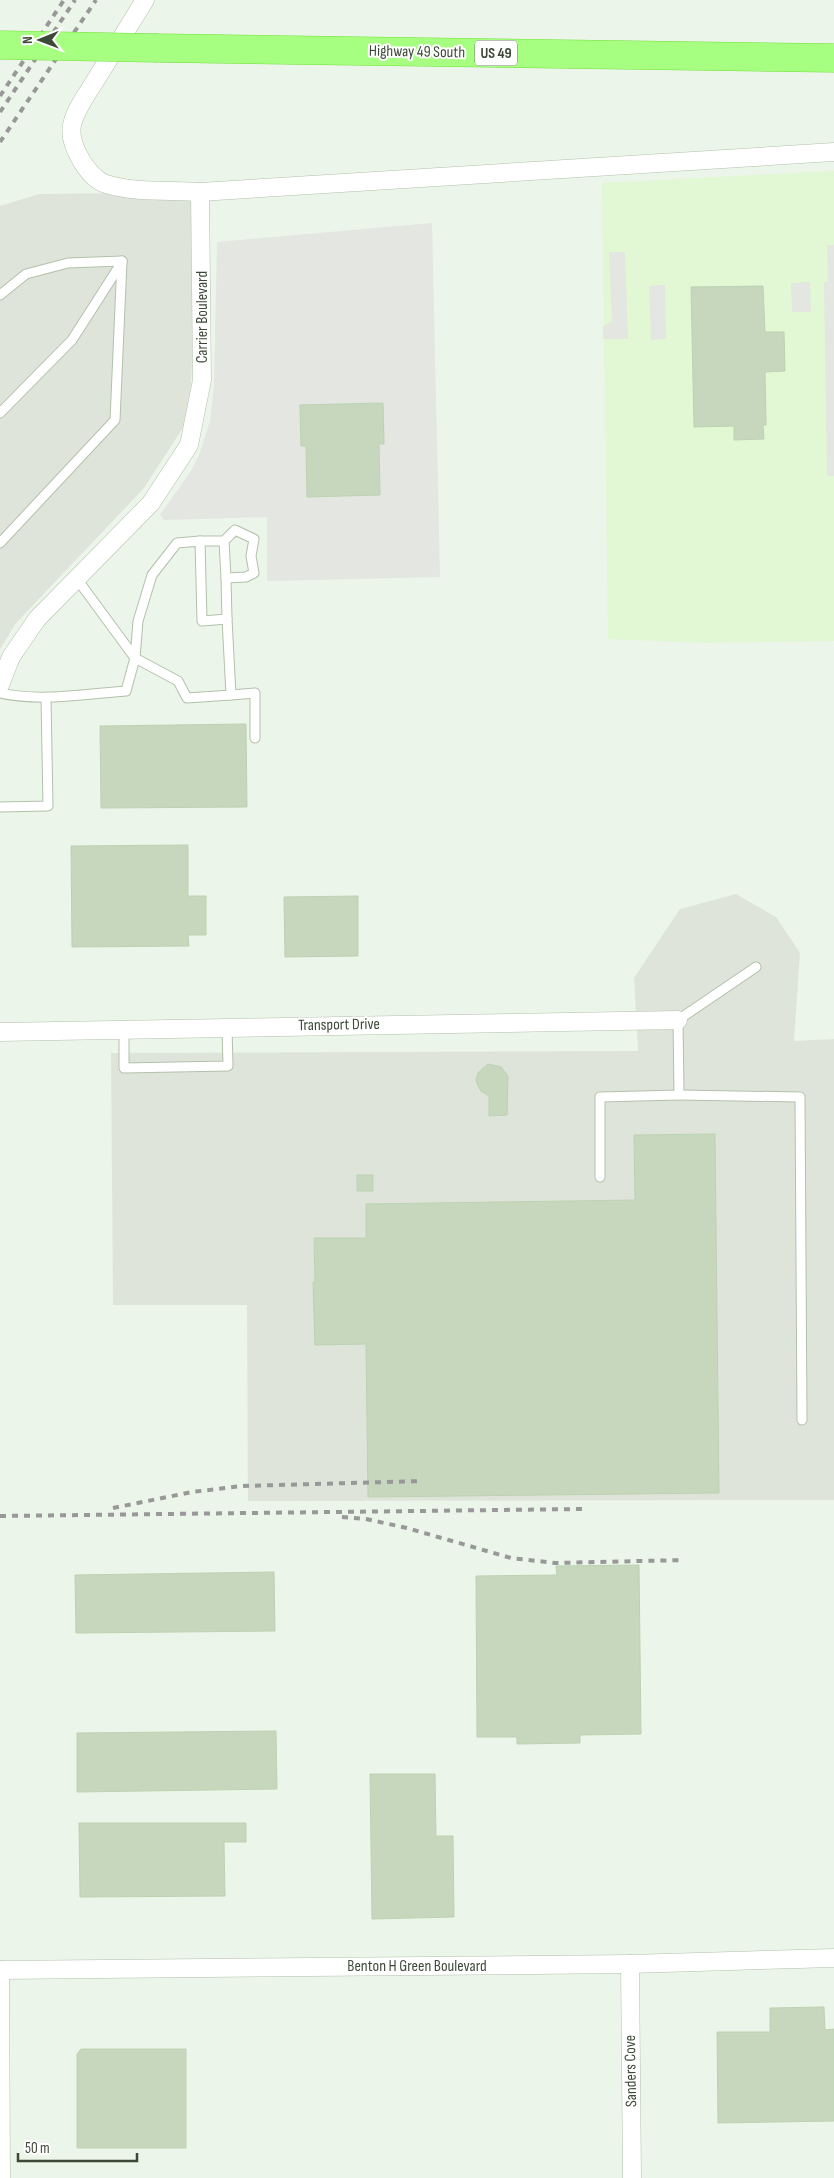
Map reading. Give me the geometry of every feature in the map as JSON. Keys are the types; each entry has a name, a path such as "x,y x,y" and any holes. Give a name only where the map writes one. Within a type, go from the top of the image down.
{"highway":[{"name":"Highway 49 South","path":"0,45 834,58"}],"street":[{"path":"145,0 80,108 72,126 74,143 79,157 89,172 104,183 124,188 200,192 834,152"},
{"name":"Carrier Boulevard","path":"0,685 11,657 37,619 151,503 189,445 202,380 200,192"},
{"name":"Transport Drive","path":"0,1032 124,1028 678,1020"},
{"name":"Benton H Green Boulevard","path":"0,1970 630,1964 834,1958"},
{"name":"Sanders Cove","path":"630,1964 632,2178"},
{"path":"0,1970 1,2178"}],"lane":[{"path":"0,295 26,274 68,263 122,261"},
{"path":"0,413 72,340 122,261"},
{"path":"0,543 115,420 122,261"},
{"path":"0,693 21,698 46,698 126,691 135,658 138,621 152,576 177,543 224,541 235,530 254,539 251,556 254,573 246,577 226,578"},
{"path":"200,541 202,622 227,619"},
{"path":"224,541 231,694"},
{"path":"77,579 135,658 178,681 187,698 255,692 255,738"},
{"path":"0,807 48,806 46,698"},
{"path":"679,1095 678,1020 756,967"},
{"path":"124,1028 124,1068 134,1068 228,1066 227,1027"},
{"path":"600,1178 600,1097 679,1095 800,1097 802,1420"}],"shaded area":[{"path":"834,171 834,641 705,643 608,639 602,183"},
{"path":"128,193 198,195 191,385 184,426 144,488 16,623 0,649 0,206 39,194"},
{"path":"432,223 440,577 267,581 267,517 164,520 160,515 191,471 199,455 210,421 214,386 217,242"},
{"path":"827,245 834,245 834,476 827,476 824,282 828,282"},
{"path":"609,252 625,252 628,339 603,339 603,326 612,322"},
{"path":"810,282 811,312 792,312 791,283"},
{"path":"665,285 666,339 651,340 649,286"},
{"path":"736,894 776,917 800,953 794,1041 834,1039 834,1500 248,1501 247,1305 113,1305 111,1053 638,1051 634,978 680,909"}],"building":[{"path":"763,286 765,332 784,332 785,371 765,372 766,425 763,425 764,439 734,440 734,426 694,427 691,287"},
{"path":"383,403 384,444 379,444 380,495 307,497 306,446 301,446 300,405"},
{"path":"246,724 247,807 101,808 100,726"},
{"path":"188,845 188,896 206,896 206,935 188,935 189,946 72,947 71,846"},
{"path":"358,896 358,956 285,957 284,897"},
{"path":"488,1064 501,1067 508,1076 507,1115 489,1116 489,1096 481,1091 476,1080 478,1073"},
{"path":"715,1134 719,1493 368,1497 366,1344 315,1345 314,1238 366,1238 366,1204 635,1200 634,1135"},
{"path":"357,1175 373,1175 373,1191 357,1191"},
{"path":"639,1565 641,1734 580,1735 580,1743 517,1744 517,1737 477,1737 476,1576 557,1575 556,1566"},
{"path":"274,1572 275,1631 76,1633 75,1575"},
{"path":"276,1731 277,1789 77,1792 77,1733"},
{"path":"370,1774 435,1774 436,1836 453,1836 454,1917 372,1919"},
{"path":"79,1823 246,1823 246,1842 224,1842 225,1896 80,1897"},
{"path":"824,2007 825,2030 834,2029 834,2121 718,2123 717,2032 770,2032 770,2008"},
{"path":"81,2049 186,2049 186,2148 77,2148 77,2054"}],"railway":[{"path":"0,96 64,0"},
{"path":"0,112 75,0"},
{"path":"0,142 96,0"},
{"path":"113,1508 192,1492 242,1486 422,1481"},
{"path":"0,1516 582,1509"},
{"path":"342,1517 366,1519 407,1528 511,1558 555,1563 684,1560"}]}
